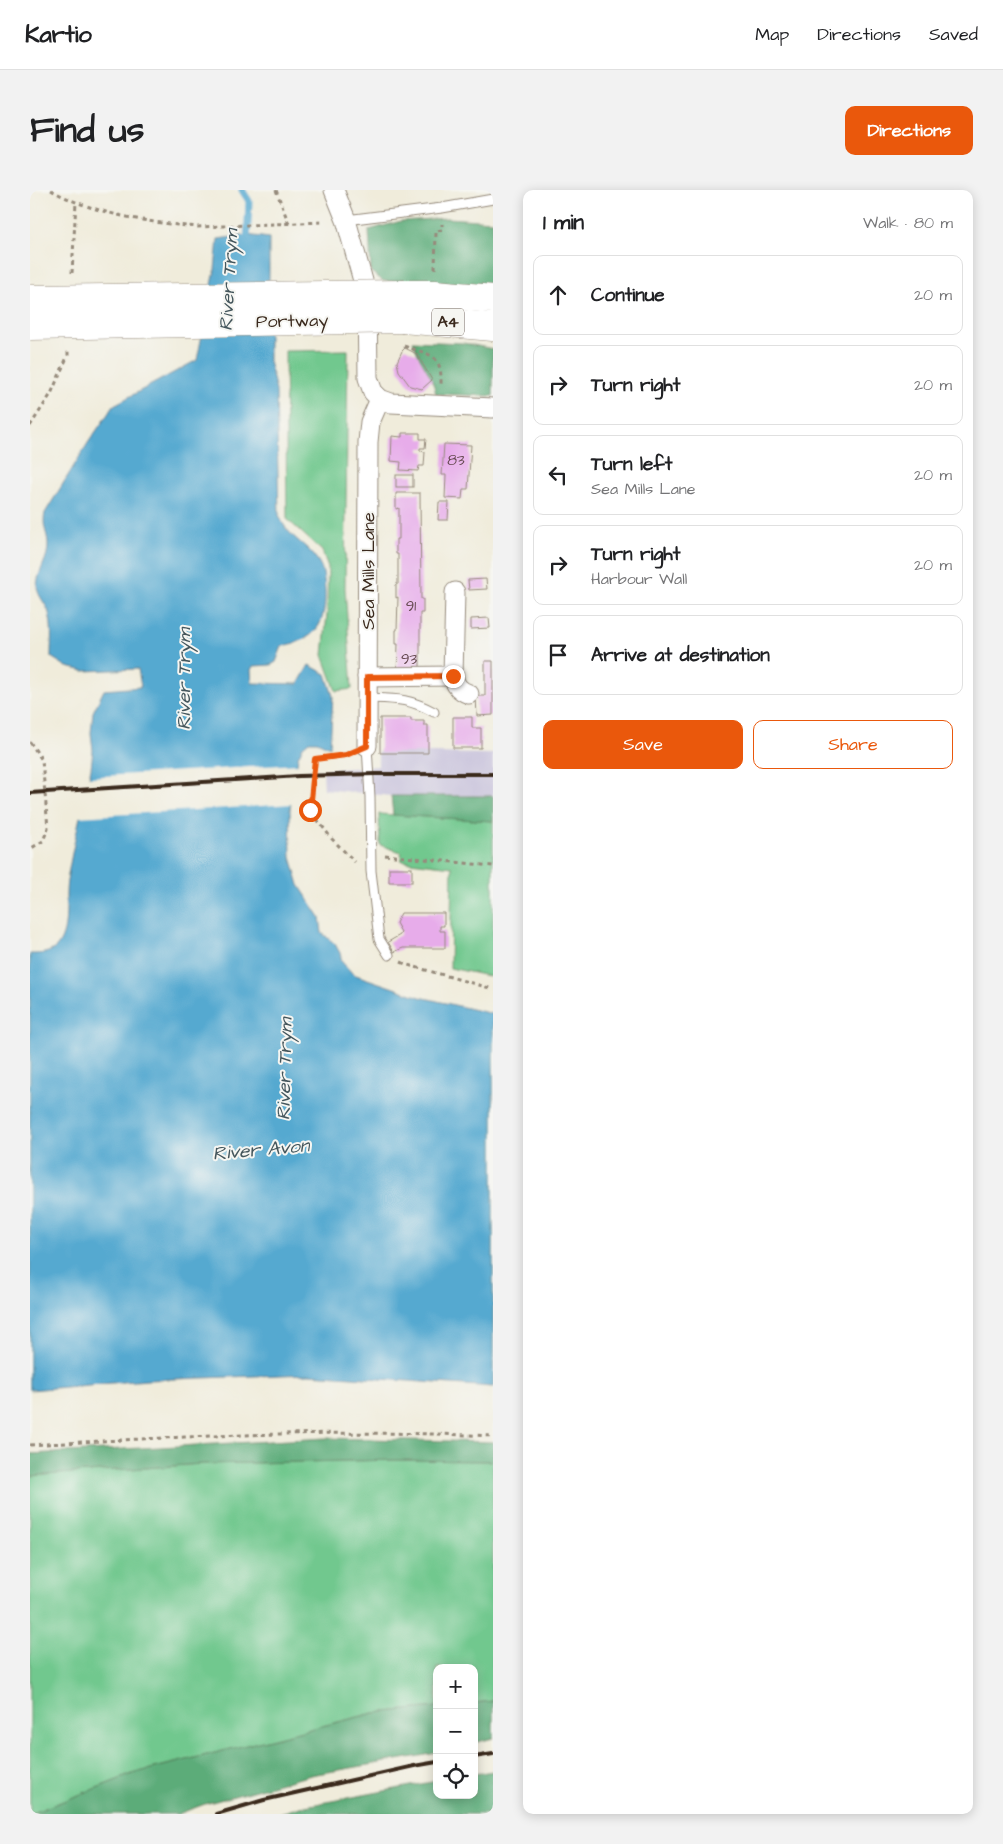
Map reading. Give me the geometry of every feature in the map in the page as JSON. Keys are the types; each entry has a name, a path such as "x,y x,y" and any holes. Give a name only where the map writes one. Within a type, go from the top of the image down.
{"highway":[{"name":"Portway","path":"30,326 401,318 435,294 493,299"},
{"name":"Portway","path":"30,299 401,318 493,327"}],"street":[{"path":"334,190 346,220 367,295 368,378 372,392 380,399 391,403 493,408"},
{"name":"Sea Mills Lane","path":"367,746 368,442 370,422 380,399"},
{"path":"455,592 453,676 454,682 461,691 469,694"},
{"path":"367,677 453,676"}],"lane":[{"path":"346,220 442,208 493,199"},
{"path":"367,698 401,699 416,703 434,712"},
{"path":"367,746 372,854 371,871 379,939 389,955"}],"path":[{"path":"51,190 76,202 125,216 178,225 198,227 276,225 346,220"},
{"path":"276,190 290,224"},
{"path":"435,294 436,231 442,230 442,208"},
{"path":"401,318 434,357 441,369 440,405"},
{"path":"30,742 42,760 48,828 43,841 30,849"},
{"path":"367,746 346,755 315,759 310,810 332,839 363,870 371,871"},
{"path":"372,854 493,866"},
{"path":"389,955 408,965 493,988"},
{"path":"30,1445 178,1436 304,1433 422,1433 493,1436"}],"shaded area":[{"path":"378,752 493,754 493,796 391,796 324,789 323,770 378,766"}],"green space":[{"path":"447,218 493,221 493,288 383,281 371,272 369,230 401,221"},
{"path":"413,341 463,343 493,349 493,396 436,394 432,380"},
{"path":"348,350 345,588 352,689 336,691 323,655 327,614 328,567 322,551 287,519 285,351"},
{"path":"391,796 493,796 493,821 393,815"},
{"path":"379,814 493,821 493,977 450,968 452,867 402,861 401,852 380,845"},
{"path":"326,1438 493,1442 493,1461 397,1460 201,1464 30,1476 30,1454"},
{"path":"397,1460 493,1461 493,1701 478,1703 478,1664 433,1664 433,1707 374,1713 135,1773 30,1814 30,1476 201,1464"},
{"path":"493,1701 493,1738 478,1742 478,1709 478,1703"},
{"path":"433,1707 433,1754 311,1775 205,1804 178,1814 30,1814 135,1773 374,1713"},
{"path":"493,1771 493,1814 277,1814 300,1807 433,1782 433,1799 478,1799 478,1773"}],"water":[{"name":"River Avon","path":"247,235 269,238 269,361 276,391 279,515 282,523 292,535 308,549 320,564 323,571 325,590 323,613 317,629 303,640 282,646 276,662 271,665 253,666 251,670 252,683 298,684 309,665 326,674 333,696 330,747 317,741 309,741 303,746 298,757 290,810 291,857 299,885 320,917 322,933 335,944 342,962 353,974 420,997 493,1014 493,1387 309,1374 147,1380 30,1390 30,954 41,954 55,948 62,938 64,931 67,881 91,768 93,712 104,690 141,687 138,669 84,671 67,667 51,657 50,615 38,592 37,585 48,549 44,522 45,513 114,405 197,360 215,270 218,239"}],"pier":[{"path":"298,764 293,804 78,817 87,777"}],"building":[{"path":"405,348 417,354 432,380 422,389 410,386 399,371 397,362"},
{"path":"402,433 420,433 420,439 426,439 425,448 420,448 420,451 425,452 424,466 419,466 418,471 400,470 401,462 391,461 392,436 402,437"},
{"path":"444,444 471,445 468,489 463,489 462,499 445,498 446,475 442,475"},
{"path":"396,475 413,475 413,487 396,487"},
{"path":"396,493 420,493 421,599 423,599 423,613 420,613 420,674 397,673 398,644 396,644 396,630 398,597 396,598 396,584 398,584 398,554 396,554 396,539 399,539 399,508 396,509"},
{"path":"439,502 449,502 448,520 438,520"},
{"path":"486,579 487,589 469,590 468,580"},
{"path":"489,618 490,628 471,629 471,619"},
{"path":"485,661 493,661 493,715 477,716 476,696 485,696"},
{"path":"453,717 472,717 472,728 481,728 481,748 453,748"},
{"path":"380,718 411,718 411,721 424,721 424,725 428,725 428,753 380,753"},
{"path":"389,868 412,868 412,882 389,882"},
{"path":"401,913 444,913 444,926 440,926 440,931 445,931 445,948 403,948 394,952 388,942 400,935 401,932 396,923"}],"waterway":[{"name":"River Trym","path":"242,190 249,201 247,243"}],"railway":[{"path":"30,793 299,776 493,774"},
{"path":"478,1756 493,1754"},
{"path":"216,1814 264,1800 433,1763"}],"route":[{"path":"310,810 315,759 346,755 367,746 367,677 453,676"}]}
